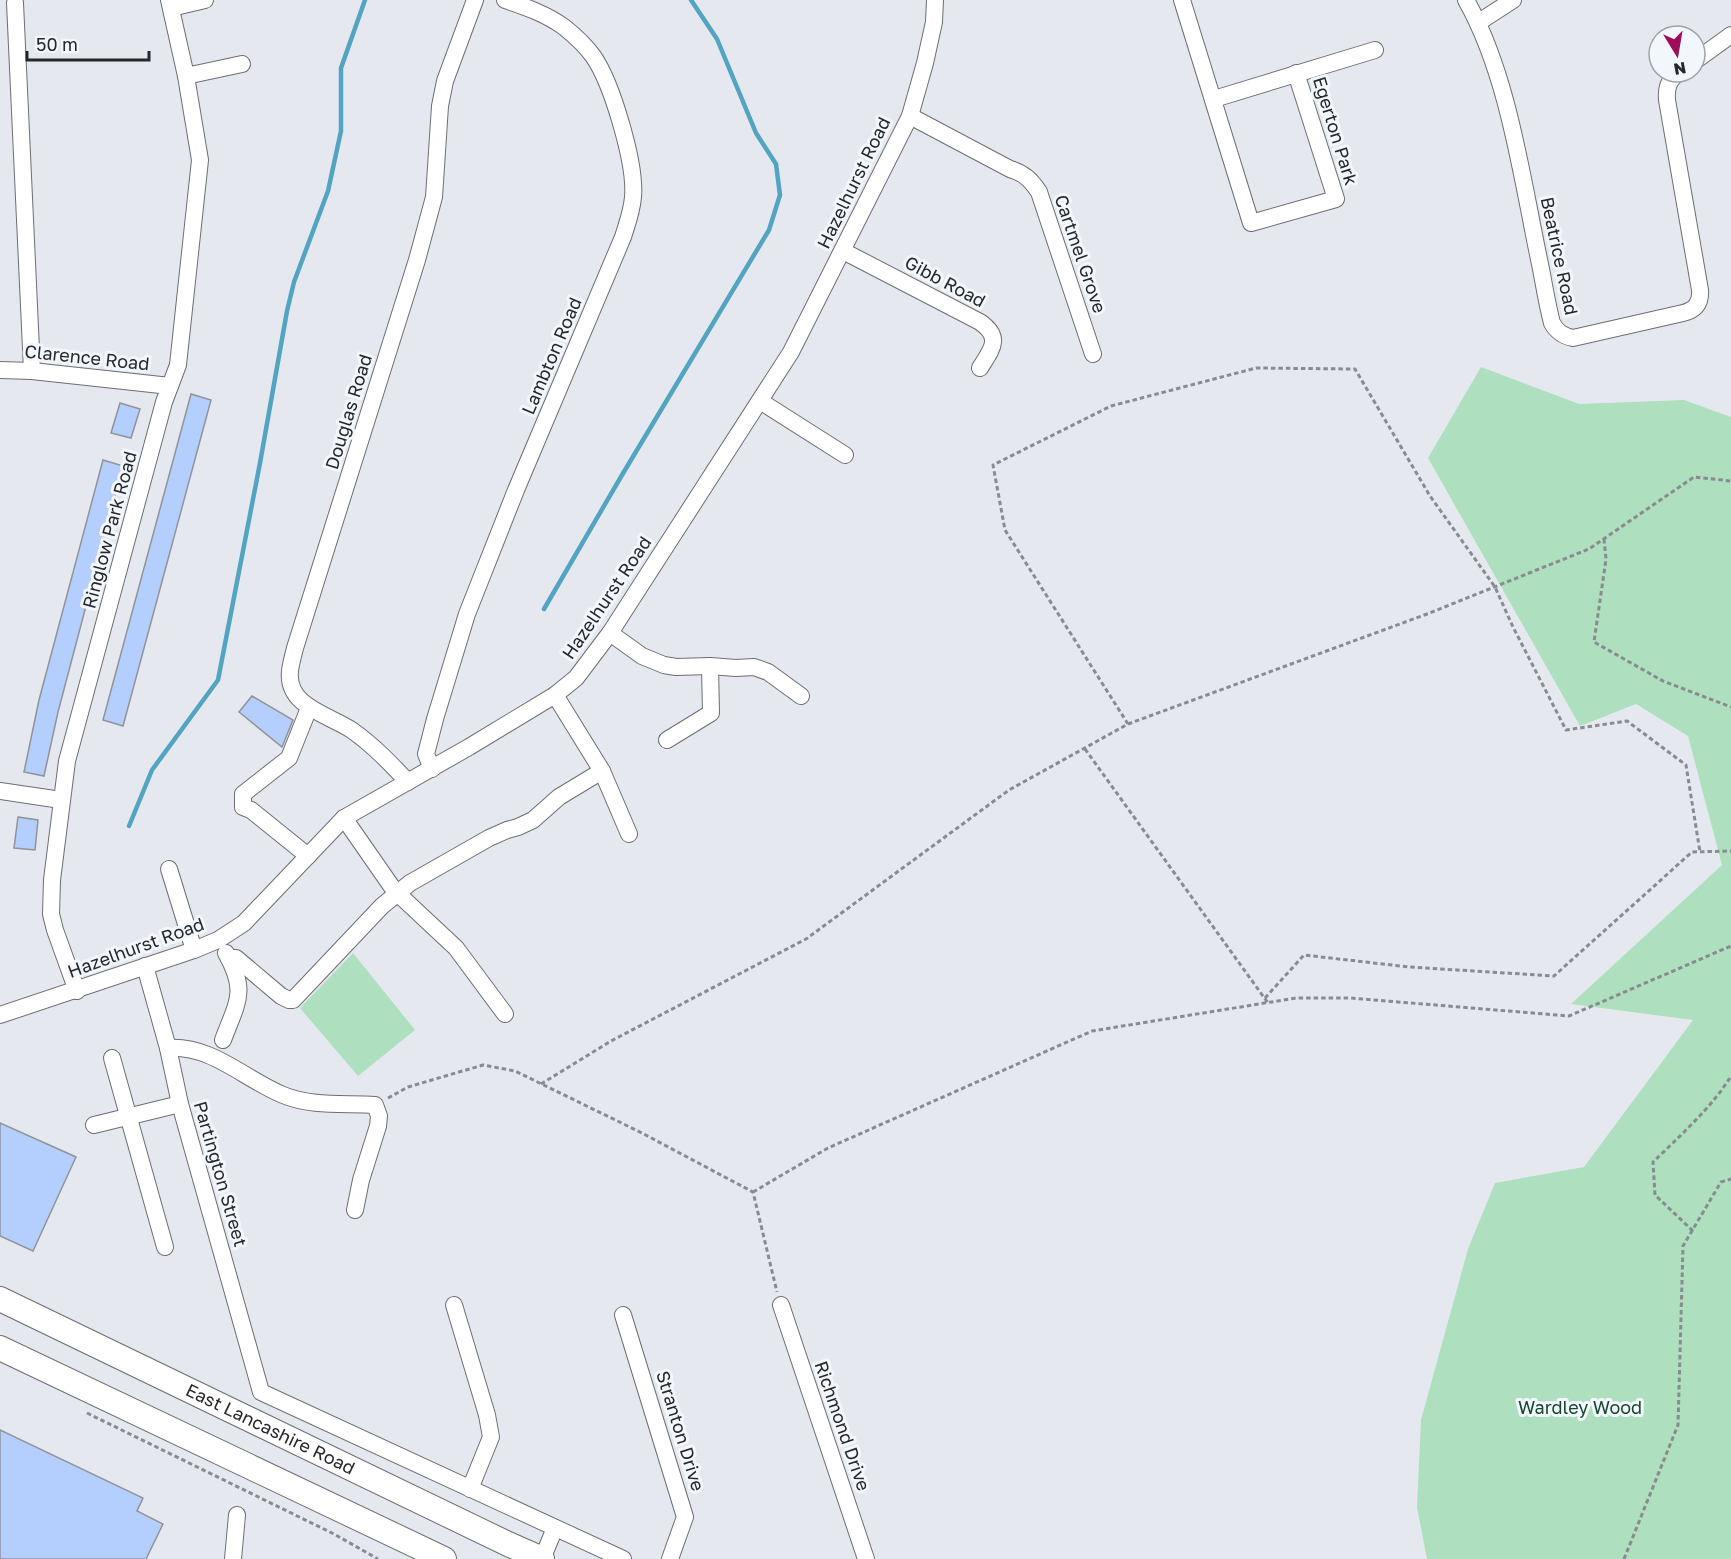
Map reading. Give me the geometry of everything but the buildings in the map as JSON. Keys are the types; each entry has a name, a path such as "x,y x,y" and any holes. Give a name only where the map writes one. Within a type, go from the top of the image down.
{"highway":[{"name":"East Lancashire Road","path":"0,1299 542,1559"},
{"path":"0,1348 444,1559"}],"street":[{"path":"170,4 205,0"},
{"name":"Douglas Road","path":"408,782 383,755 352,730 309,708 291,685 290,673 417,260 434,197 445,81 475,0"},
{"name":"Lambton Road","path":"432,768 426,754 467,614 516,490 623,237 633,197 633,174 622,129 605,80 594,57 563,26 535,10 505,0"},
{"name":"Hazelhurst Road","path":"0,1015 77,991 218,940 244,923 344,818 555,695 576,678 610,633 791,352 910,116 934,22 935,0"},
{"name":"Egerton Park","path":"1182,0 1251,223 1336,199 1296,73"},
{"name":"Beatrice Road","path":"1466,0 1488,44 1508,113 1551,318 1558,332 1568,337 1573,338 1683,313 1694,309 1700,300 1666,93 1669,84"},
{"path":"1479,22 1513,0"},
{"path":"15,3 32,371"},
{"name":"Ringlow Park Road","path":"77,991 51,914 52,880 62,800 68,761 170,386 178,364 200,160 186,76 170,4"},
{"path":"1707,52 1731,35"},
{"name":"Egerton Park","path":"1214,99 1375,50"},
{"path":"186,76 242,64"},
{"name":"Cartmel Grove","path":"910,116 1020,172 1034,184 1093,333 1093,354"},
{"name":"Gibb Road","path":"843,251 990,328 993,347 980,368"},
{"name":"Clarence Road","path":"0,370 32,371 170,386"},
{"path":"760,401 845,455"},
{"path":"610,633 642,656 664,665 754,667 768,672 801,696"},
{"path":"667,740 711,712 710,666"},
{"path":"555,695 602,771 629,834"},
{"path":"308,856 251,810 243,807 243,794 289,758 309,708"},
{"path":"229,958 236,958 281,996 293,1000 382,906 410,883 489,838 533,820 560,797 602,771"},
{"path":"0,791 62,800"},
{"path":"344,818 394,890 456,948 505,1014"},
{"path":"169,869 194,950"},
{"path":"218,940 239,982 239,994 223,1040"},
{"name":"Partington Street","path":"145,966 168,1048 180,1104 261,1392"},
{"path":"168,1048 184,1047 207,1055 230,1065 283,1095 328,1105 375,1105 379,1116 378,1126 355,1175 355,1210"},
{"path":"112,1058 165,1247"},
{"path":"94,1125 180,1104"},
{"path":"454,1305 487,1415 491,1437 470,1489"},
{"name":"Richmond Drive","path":"781,1305 866,1559"},
{"name":"Stranton Drive","path":"624,1315 685,1517 670,1559"},
{"name":"East Lancashire Road","path":"261,1392 623,1559"},
{"path":"233,1559 237,1515"},
{"name":"East Lancashire Road","path":"542,1559 555,1528"}],"path":[{"path":"1128,724 1005,530 993,465 1111,406 1256,368 1355,369 1430,496 1495,587 1566,730 1627,721 1686,765 1700,852"},
{"path":"541,1084 611,1041 806,939 1009,790 1128,724 1427,614 1589,549 1694,477 1731,481"},
{"path":"1604,539 1606,559 1594,642 1663,681 1731,706"},
{"path":"1084,748 1268,1003"},
{"path":"1265,998 1304,955 1409,967 1554,976 1692,852 1731,851"},
{"path":"753,1192 828,1148 1092,1030 1296,998 1350,998 1569,1016 1731,946"},
{"path":"375,1105 408,1087 483,1065 514,1071 640,1132 753,1192 781,1305"},
{"path":"1692,1231 1655,1195 1653,1162 1725,1087 1731,1076"},
{"path":"1624,1559 1678,1425 1683,1246 1721,1182 1731,1179"},
{"path":"86,1413 334,1534 378,1559"}],"green space":[{"name":"Wardley Wood","path":"1481,367 1579,404 1684,400 1731,417 1731,1559 1427,1559 1417,1507 1421,1420 1468,1249 1495,1183 1584,1167 1693,1020 1571,1004 1722,865 1688,736 1636,704 1580,726 1428,458"},
{"path":"353,953 415,1030 358,1076 300,1008"}],"waterway":[{"path":"129,826 152,770 218,680 287,311 294,282 328,191 341,131 341,68 365,0"},
{"path":"544,609 769,230 780,195 776,164 756,133 717,39 691,0"}]}
